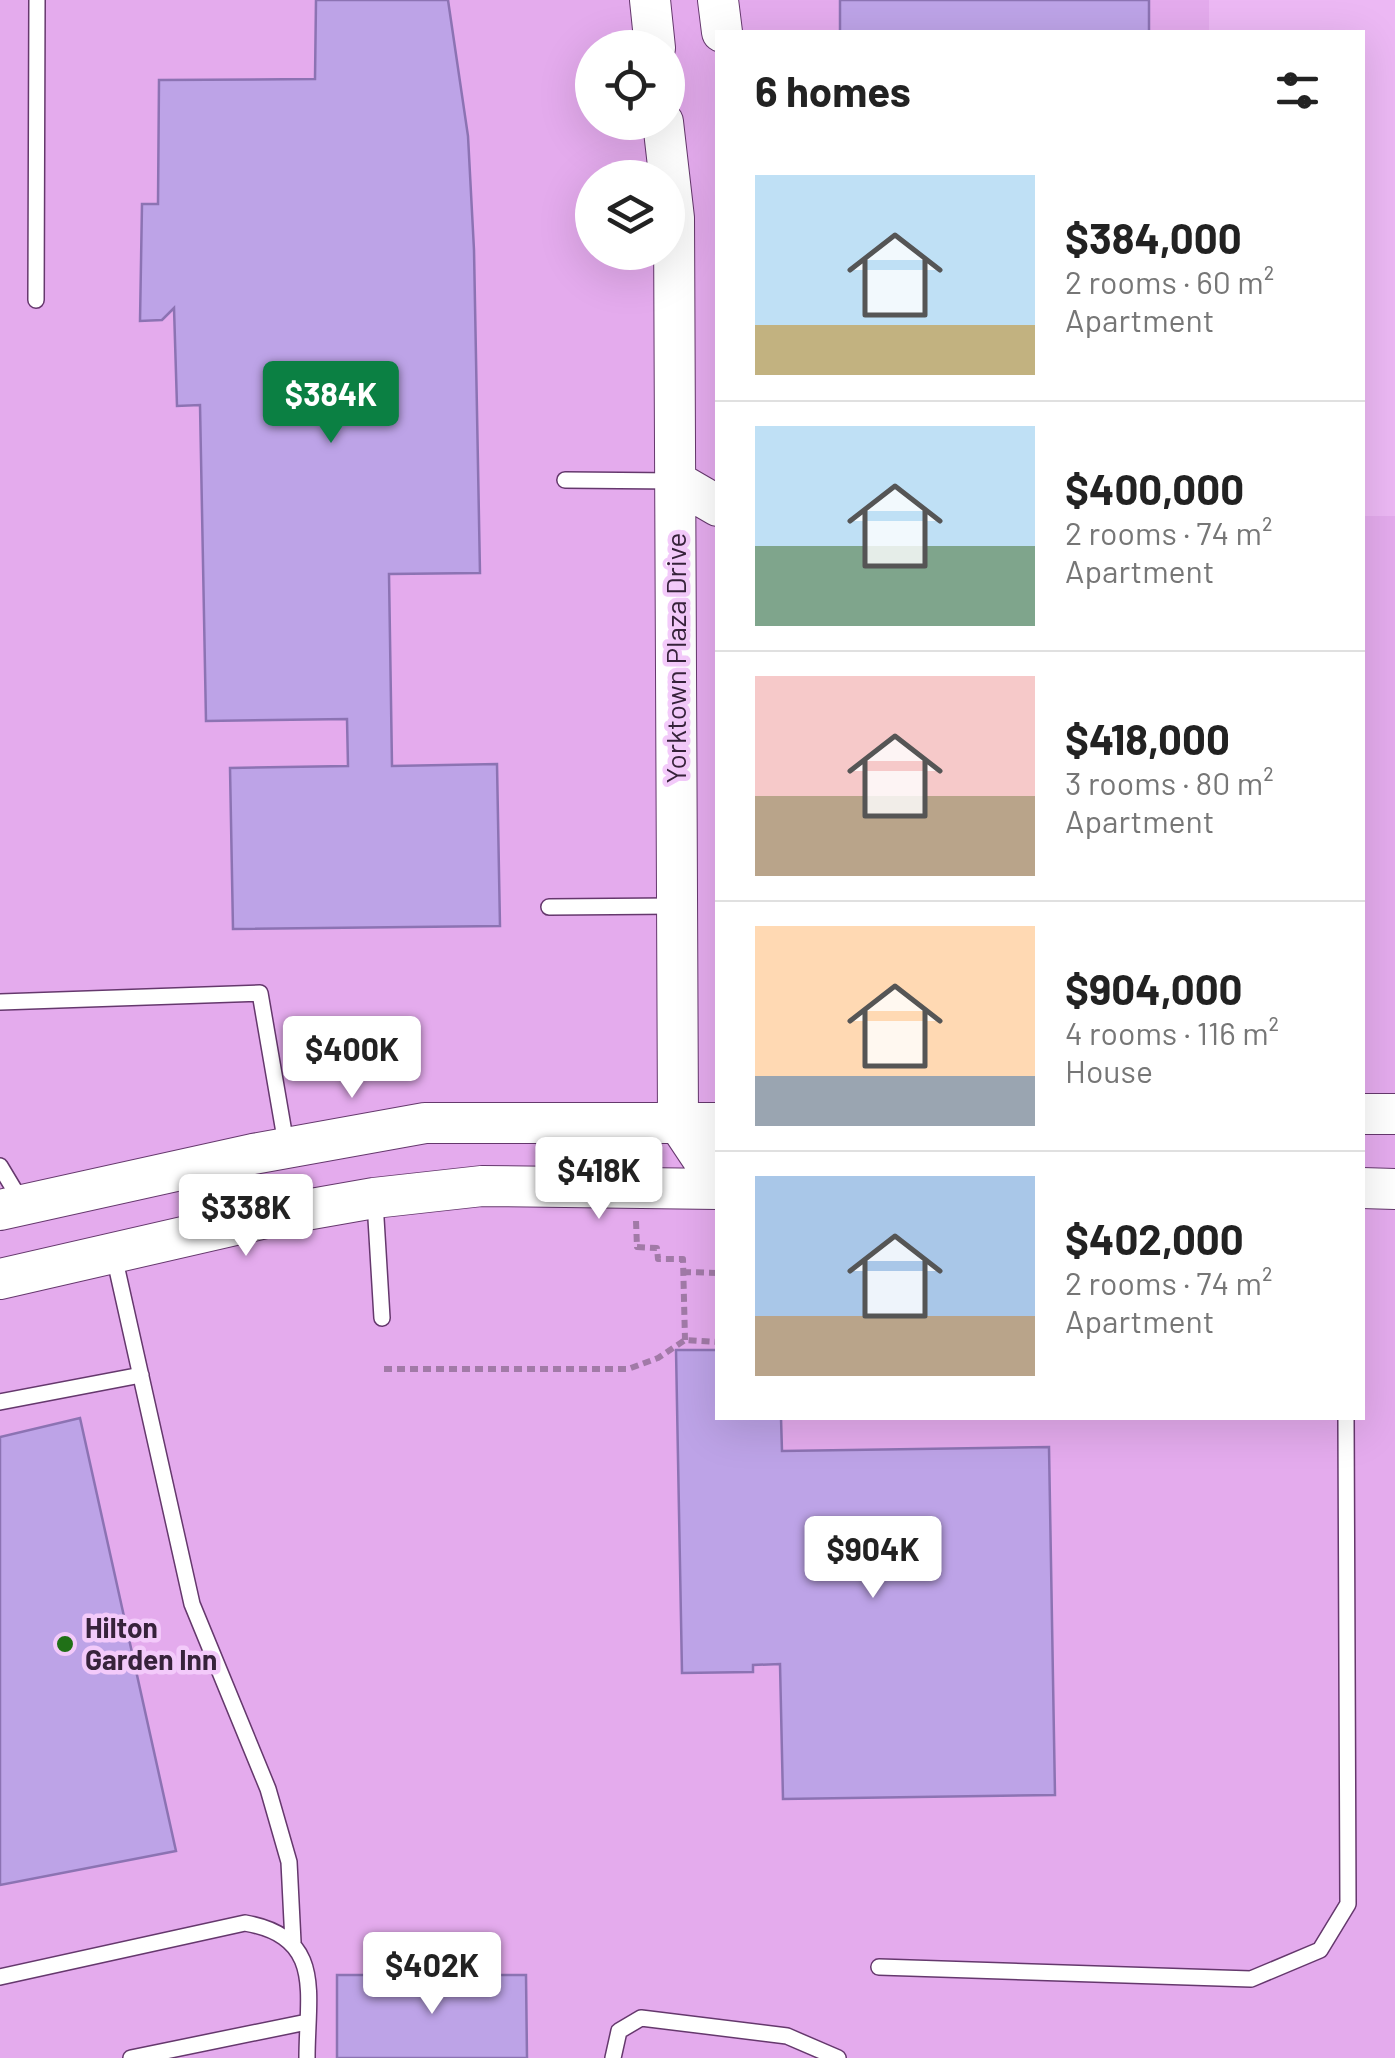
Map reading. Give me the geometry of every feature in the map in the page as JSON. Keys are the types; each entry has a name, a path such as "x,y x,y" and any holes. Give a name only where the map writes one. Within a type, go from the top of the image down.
{"street":[{"path":"650,0 653,30"},
{"path":"718,0 722,30"},
{"name":"Yorktown Plaza Drive","path":"665,140 674,218 677,906 698,1123"},
{"path":"675,481 715,504"},
{"path":"1365,1114 1395,1114"},
{"path":"11,1207 286,1148 425,1123 698,1123 715,1177"},
{"path":"0,1279 374,1198 482,1186 715,1186"},
{"path":"1365,1188 1395,1188"}],"lane":[{"path":"36,0 36,300"},
{"path":"565,480 675,481"},
{"path":"549,907 677,906"},
{"path":"0,1002 260,993 286,1148"},
{"path":"0,1166 11,1207"},
{"path":"374,1198 382,1318"},
{"path":"113,1252 192,1604 268,1789 289,1862 293,1942"},
{"path":"0,1402 141,1375"},
{"path":"879,1967 1251,1978 1320,1950 1348,1904 1346,1420"},
{"path":"0,1977 245,1922 270,1927 293,1942 307,1966 307,2058"},
{"path":"613,2058 619,2031 641,2018 788,2036 838,2058"},
{"path":"131,2058 307,2022"}],"path":[{"path":"652,1219 636,1219 637,1248 657,1248 658,1259 683,1260 685,1340"},
{"path":"683,1272 715,1272"},
{"path":"384,1369 628,1370 658,1358 685,1340 715,1342"}],"shaded area":[{"path":"0,0 1209,0 1209,30 715,30 715,1420 1365,1420 1365,516 1395,516 1395,2058 0,2058"}],"building":[{"path":"316,0 448,0 468,136 480,573 389,574 392,766 497,764 500,926 233,929 230,768 348,766 347,719 206,721 200,405 177,406 174,308 162,320 140,321 142,204 158,204 159,80 315,79"},
{"path":"840,0 1149,0 1149,30 840,30"},
{"path":"676,1350 715,1350 715,1420 781,1420 782,1451 1049,1447 1055,1795 783,1799 780,1664 753,1665 753,1672 682,1673"},
{"name":"Hilton Garden Inn","path":"80,1418 176,1851 0,1885 0,1437"},
{"path":"337,1975 526,1975 527,2058 337,2058"}],"place":[{"name":"Hilton Garden Inn","path":"65,1644"}]}
